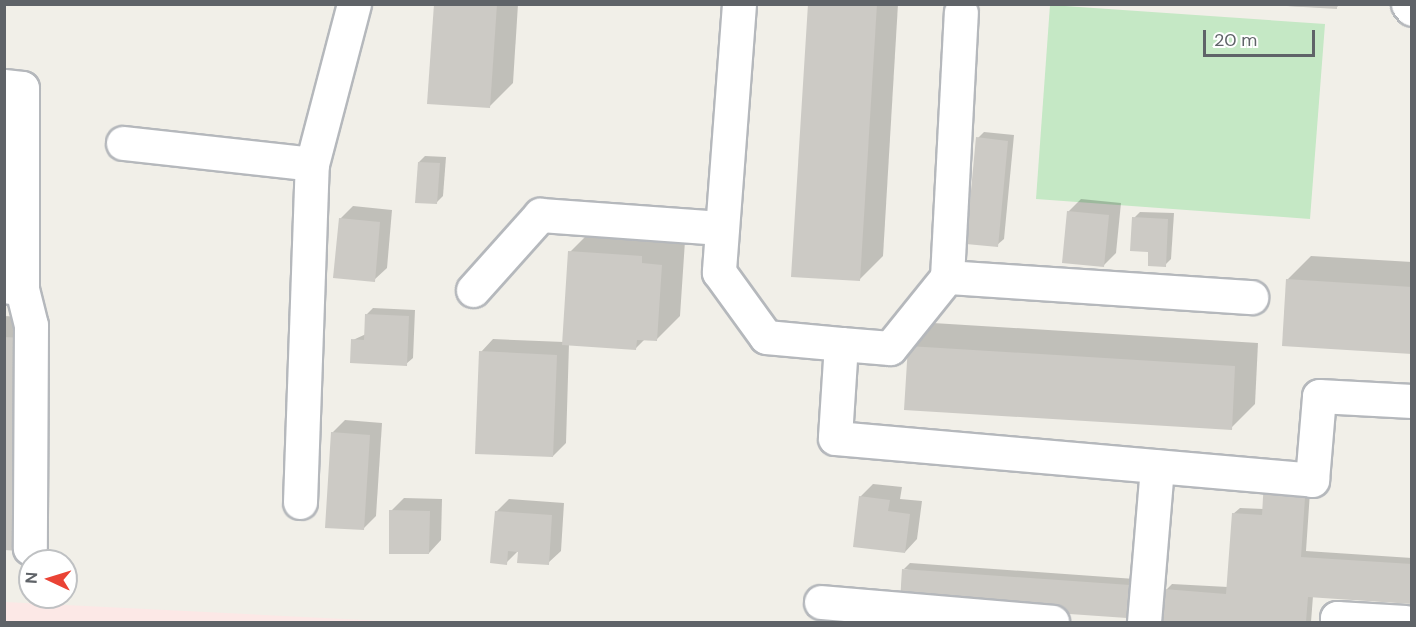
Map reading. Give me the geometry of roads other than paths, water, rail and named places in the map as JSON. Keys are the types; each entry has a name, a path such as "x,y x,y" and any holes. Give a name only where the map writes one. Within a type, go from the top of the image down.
{"street":[{"path":"300,502 312,164 354,4"},
{"path":"739,4 719,272 766,337 890,348 946,277 961,12"},
{"path":"1408,4 1412,9"},
{"path":"4,86 22,88 13,288 31,325 30,548"},
{"path":"123,143 312,164"},
{"path":"473,290 540,215 722,228"},
{"path":"946,277 1251,297"},
{"path":"841,344 835,438 1312,480 1319,396 1412,401"},
{"path":"1144,622 1156,467"},
{"path":"821,602 1052,622"},
{"path":"1336,622 1337,618 1405,622"}]}
